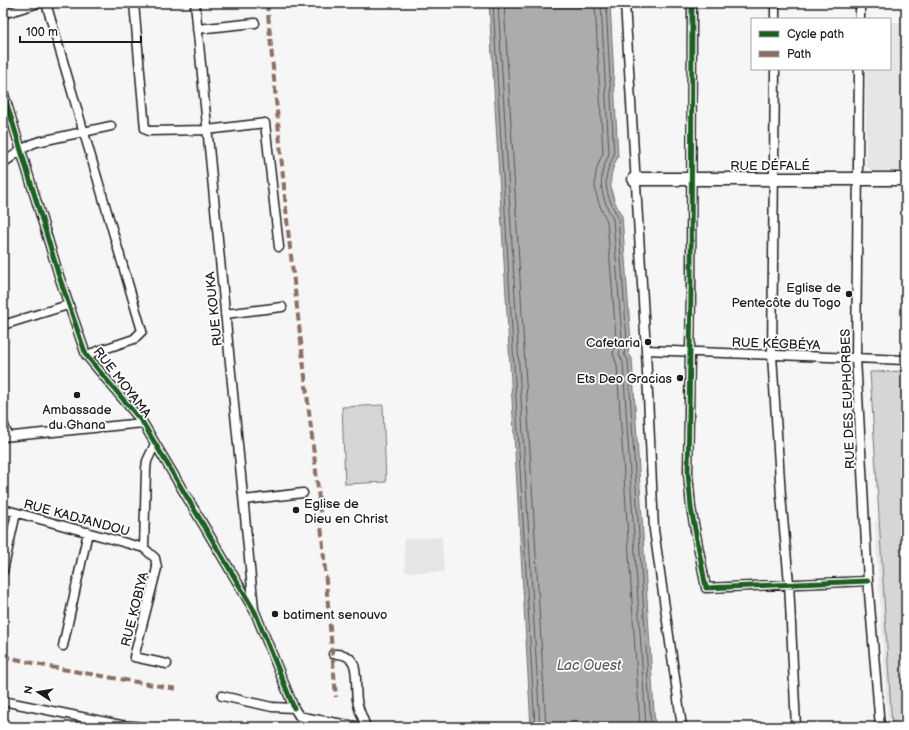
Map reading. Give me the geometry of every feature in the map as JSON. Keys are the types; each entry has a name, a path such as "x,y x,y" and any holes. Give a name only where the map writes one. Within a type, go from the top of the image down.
{"street":[{"path":"3,14 39,3"},
{"path":"46,3 142,331 134,339 86,355"},
{"path":"134,3 145,129 148,131 207,130 266,123 279,248"},
{"name":"RUE KOUKA","path":"195,3 255,612"},
{"path":"625,3 634,179 646,350 654,530 682,727"},
{"path":"692,3 689,487 706,588 789,583 868,581"},
{"path":"775,3 775,18"},
{"path":"860,3 860,18"},
{"path":"197,29 255,23"},
{"path":"775,70 772,355 781,496 789,583 796,727"},
{"name":"RUE DES EUPHORBES","path":"859,70 856,358 868,581 880,727"},
{"name":"RUE MOYAMA","path":"3,91 68,305 86,355 142,423 255,612 294,708"},
{"path":"3,163 21,152 27,145 111,126"},
{"name":"RUE DÉFALÉ","path":"634,179 906,178"},
{"path":"3,325 68,305"},
{"path":"225,314 282,307"},
{"name":"RUE KÉGBÉYA","path":"646,350 906,360"},
{"path":"3,423 6,437 142,423"},
{"path":"144,548 146,469 149,456 155,444"},
{"path":"244,500 303,493"},
{"name":"RUE KADJANDOU","path":"3,509 144,548"},
{"path":"3,571 16,513"},
{"path":"63,646 88,532"},
{"name":"RUE KOBIYA","path":"144,548 155,558 156,568 134,657 167,664"},
{"path":"333,654 343,654 349,658 356,668 357,700 366,727"},
{"path":"222,696 272,707 294,708 299,716 361,727"},
{"path":"3,701 121,725 145,727"}],"shaded area":[{"path":"891,22 906,22 906,170 872,171 866,166 866,70 891,70"},
{"path":"906,371 906,727 892,727 870,372"},
{"path":"383,405 386,482 345,484 342,407"},
{"path":"906,519 906,727 888,727 875,522"},
{"path":"442,537 444,572 405,572 404,539"}],"water":[{"name":"Lac Ouest","path":"489,3 610,3 618,157 612,172 611,186 612,194 622,216 631,342 628,354 632,358 655,727 531,727"}],"marked path":[{"path":"267,3 288,230 318,489 336,697"},
{"path":"3,656 50,667 177,689"}],"cycle path":[{"path":"692,3 691,291 688,473 691,508 706,588 868,581"},
{"path":"3,91 60,279 86,355 143,423 255,612 294,708"}],"place":[{"name":"Eglise de Pentecôte du Togo","path":"849,294"},
{"name":"Cafetaria","path":"648,342"},
{"name":"Ets Deo Gracias","path":"680,378"},
{"name":"Ambassade du Ghana","path":"77,395"},
{"name":"Eglise de Dieu en Christ","path":"296,510"},
{"name":"batiment senouvo","path":"275,614"}]}
